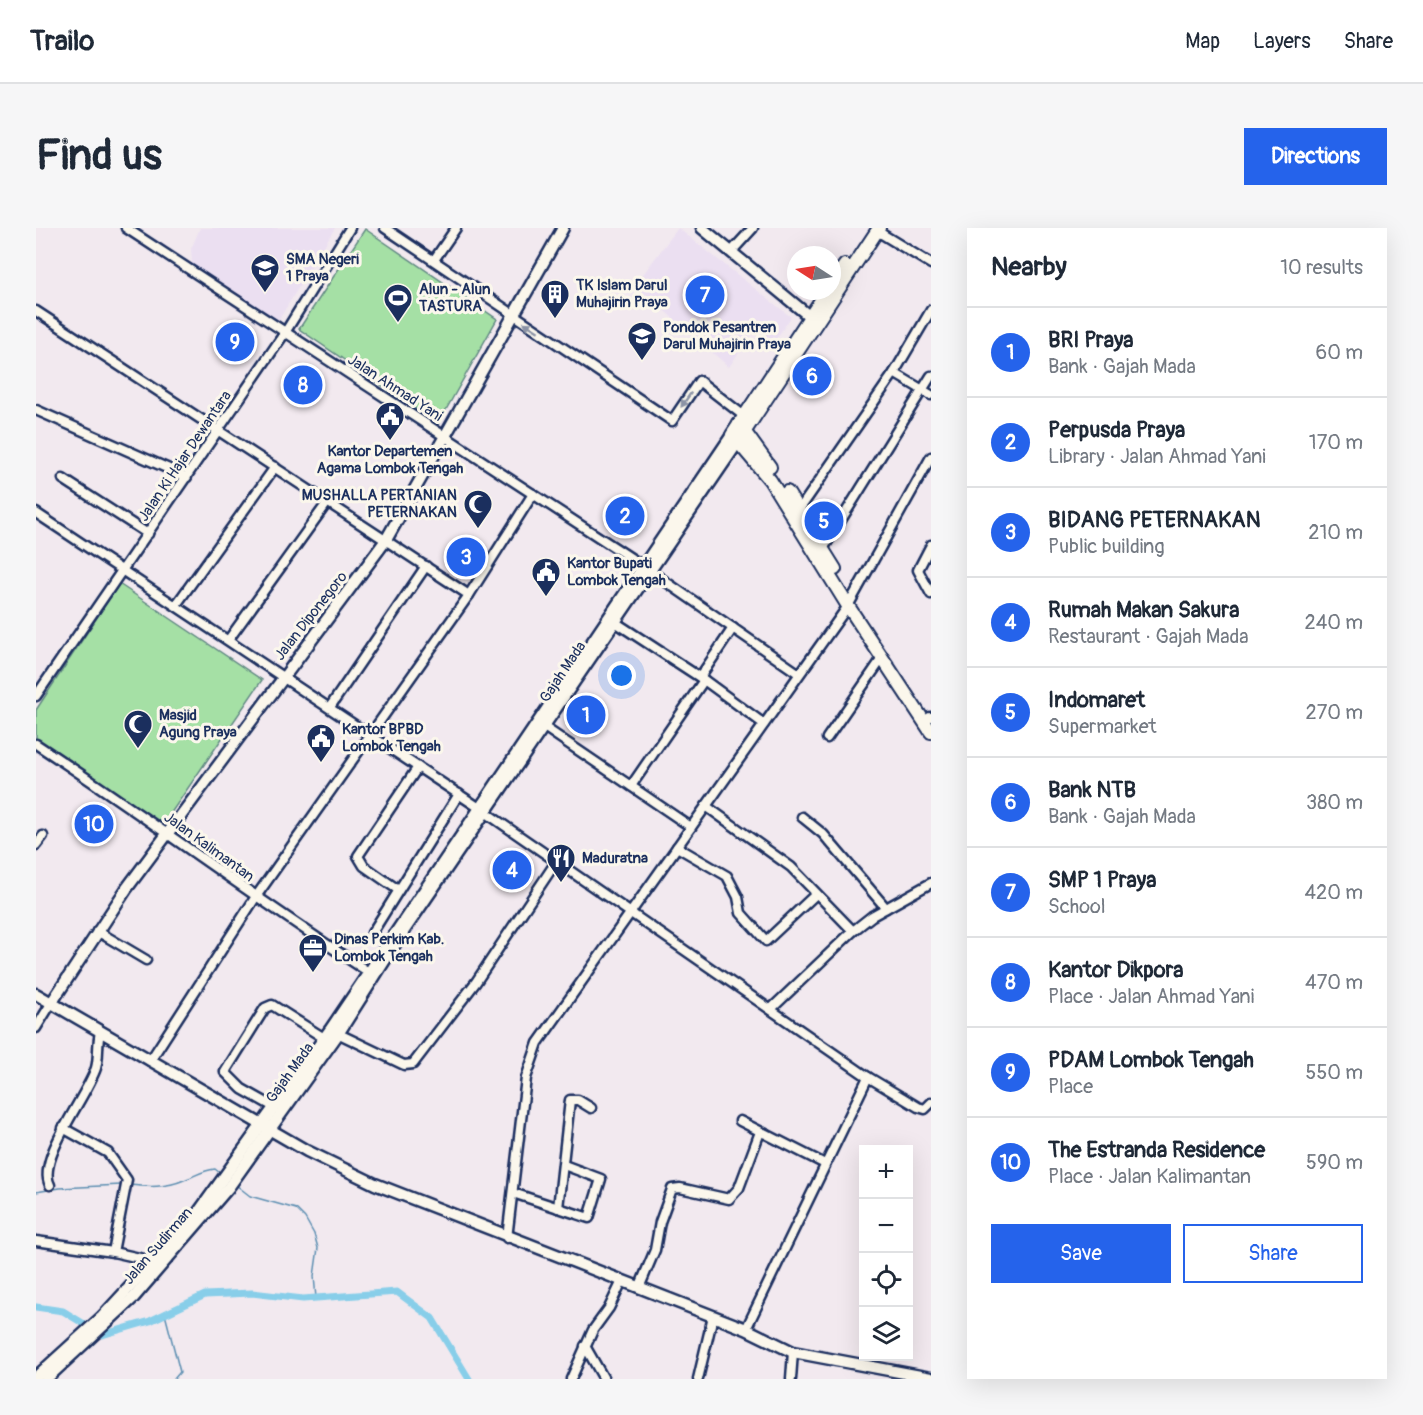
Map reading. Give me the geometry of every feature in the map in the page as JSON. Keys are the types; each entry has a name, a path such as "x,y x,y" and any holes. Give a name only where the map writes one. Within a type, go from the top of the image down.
{"highway":[{"path":"841,272 875,229"},
{"name":"Gajah Mada","path":"740,430 875,229"},
{"name":"Gajah Mada","path":"740,430 821,300"},
{"path":"740,430 799,510 823,549 850,603 931,718"},
{"path":"740,430 931,732"}],"main road":[{"name":"Jalan Diponegoro","path":"51,1002 97,931 386,540 563,228"},
{"path":"702,228 809,316"},
{"name":"Gajah Mada","path":"265,1127 740,430"},
{"name":"Gajah Mada","path":"482,810 544,727 577,671 615,622 646,568"},
{"name":"Gajah Mada","path":"265,1127 274,1107 330,1034 367,971 413,911"},
{"path":"36,994 307,1151 375,1184 507,1238 746,1329 793,1352 931,1378"},
{"path":"232,1174 254,1150 265,1127"},
{"path":"36,1377 105,1320 153,1261 223,1186 265,1127"},
{"name":"Jalan Sudirman","path":"105,1320 157,1271 223,1186"},
{"path":"46,1379 83,1340"}],"street":[{"name":"Jalan Ahmad Yani","path":"126,228 646,568 798,673"},
{"name":"Jalan Ki Hajar Dewantara","path":"36,696 219,431 286,331 350,228"},
{"path":"385,228 672,421 699,381 740,430"},
{"path":"434,260 456,228"},
{"path":"731,252 753,228"},
{"path":"875,229 931,264"},
{"path":"799,510 894,373 931,310"},
{"path":"36,311 469,595"},
{"path":"894,373 927,392"},
{"path":"823,549 927,392 931,376"},
{"path":"36,410 187,477"},
{"path":"507,1238 526,1078 531,1055 798,673 850,603 931,457"},
{"path":"176,605 275,467"},
{"path":"63,479 148,534"},
{"path":"150,1061 255,898 469,595 533,494"},
{"path":"229,639 327,503"},
{"path":"36,513 284,675 868,1077 918,1107 925,1109 931,1104"},
{"path":"931,545 918,570 931,594"},
{"path":"330,708 426,566"},
{"path":"615,622 702,679 764,724"},
{"path":"631,786 733,628"},
{"path":"827,738 883,657"},
{"path":"544,727 690,827"},
{"name":"Jalan Kalimantan","path":"36,744 168,834 255,898 367,971"},
{"path":"397,889 364,866 358,856 418,766"},
{"path":"372,933 397,889 459,794"},
{"path":"706,806 791,867 853,931"},
{"path":"802,817 823,834 886,908"},
{"path":"36,845 43,836"},
{"path":"677,847 727,876 738,897 741,913 766,941 816,894"},
{"path":"274,1107 242,1089 226,1076 225,1072 265,1008 272,1005 330,1034 404,1065 413,1064 476,982 556,862"},
{"path":"771,1009 853,931 886,908 931,883"},
{"path":"97,931 146,960"},
{"path":"36,1028 51,1002"},
{"path":"50,1185 47,1179 50,1162 63,1128 84,1097 95,1070 100,1032"},
{"path":"746,1329 868,1077"},
{"path":"558,1208 570,1100 577,1100 591,1107"},
{"path":"740,1121 825,1164"},
{"path":"63,1128 108,1153 128,1184 113,1252"},
{"path":"639,1288 655,1250 660,1222 672,1188 727,1200 739,1188 760,1132"},
{"path":"513,1193 590,1218 601,1179 564,1166"},
{"path":"36,1241 113,1252 153,1261"},
{"path":"571,1379 585,1346 601,1316 609,1308 622,1281"},
{"path":"698,1379 713,1316"},
{"path":"585,1346 604,1379"},
{"path":"791,1379 793,1352"}],"shaded area":[{"name":"SMA Negeri 1 Praya","path":"200,228 335,228 278,321 192,265 191,249"},
{"path":"678,228 791,317 774,342 755,329 729,367 635,285"}],"green space":[{"name":"Alun - Alun TASTURA","path":"365,229 497,319 438,424 299,329"},
{"path":"119,584 262,680 162,826 36,741 36,710"}],"waterway":[{"path":"129,1185 164,1186 215,1169 220,1173"},
{"path":"36,1192 60,1188 121,1185"},
{"path":"236,1185 250,1196 296,1209 305,1218 314,1234 318,1248 314,1276 316,1298"},
{"path":"36,1307 63,1311 102,1335 150,1321 205,1295 252,1293 303,1299 397,1292 432,1318 469,1379"},
{"path":"165,1314 180,1372 174,1379"}],"place":[{"name":"SMA Negeri 1 Praya","path":"265,294"},
{"name":"SMP 1 Praya","path":"705,295"},
{"name":"TK Islam Darul Muhajirin Praya","path":"555,320"},
{"name":"Alun - Alun TASTURA","path":"398,324"},
{"name":"PDAM Lombok Tengah","path":"235,342"},
{"name":"Pondok Pesantren Darul Muhajirin Praya","path":"642,362"},
{"name":"Bank NTB","path":"812,376"},
{"name":"Kantor Dikpora","path":"303,385"},
{"name":"Kantor Departemen Agama Lombok Tengah","path":"390,442"},
{"name":"Perpusda Praya","path":"625,516"},
{"name":"Indomaret","path":"824,521"},
{"name":"MUSHALLA PERTANIAN PETERNAKAN","path":"478,530"},
{"name":"BIDANG PETERNAKAN","path":"466,557"},
{"name":"Kantor Bupati Lombok Tengah","path":"546,598"},
{"name":"BRI Praya","path":"586,715"},
{"name":"Masjid Agung Praya","path":"138,750"},
{"name":"Kantor BPBD Lombok Tengah","path":"321,764"},
{"name":"The Estranda Residence","path":"94,824"},
{"name":"Rumah Makan Sakura","path":"512,870"},
{"name":"Maduratna","path":"561,884"},
{"name":"Dinas Perkim Kab. Lombok Tengah","path":"313,974"}]}
